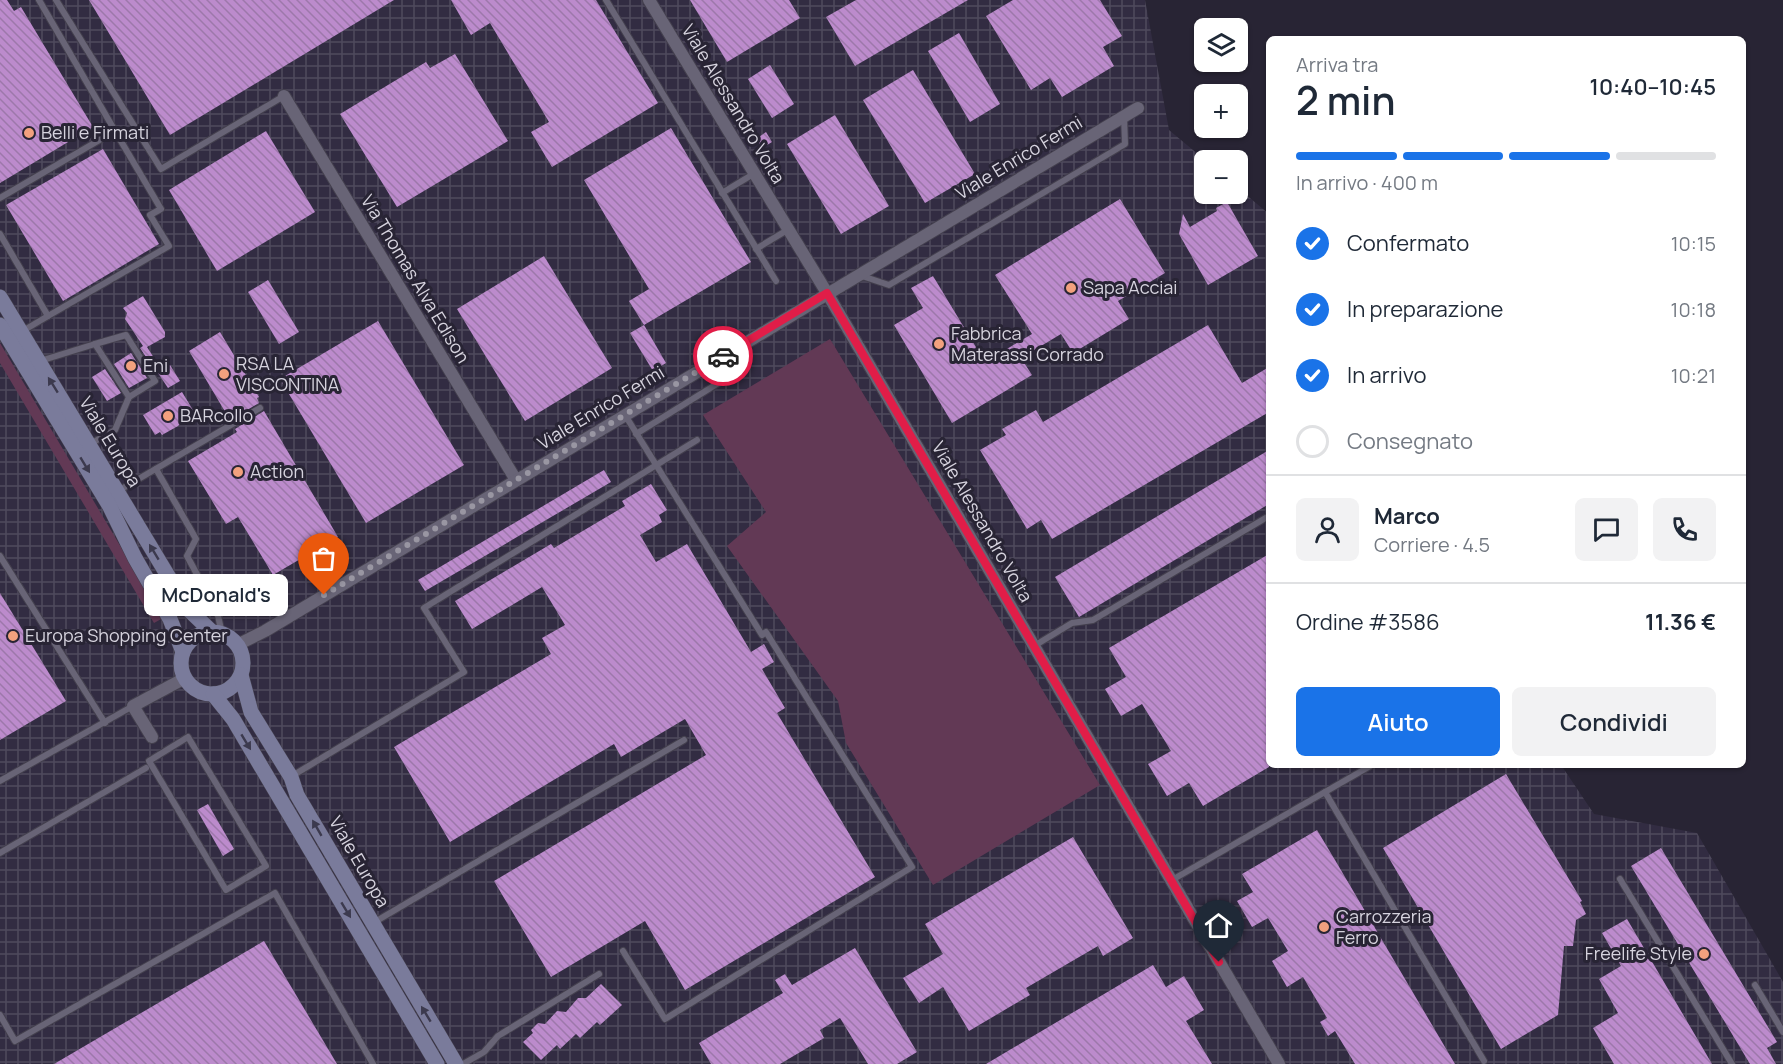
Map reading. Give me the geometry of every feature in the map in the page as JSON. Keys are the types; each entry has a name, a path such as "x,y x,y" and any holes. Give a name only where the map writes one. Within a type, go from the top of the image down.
{"main road":[{"name":"Viale Europa","path":"0,297 188,609 217,633"},
{"name":"Viale Europa","path":"0,325 109,505 135,558 170,619 183,652"},
{"path":"217,633 237,645 242,654 241,675 236,684 227,690 213,694 199,692 185,678 182,669 183,652 195,638 203,634 217,633"},
{"name":"Viale Europa","path":"241,675 251,712 291,777 297,795 456,1064"},
{"name":"Viale Europa","path":"213,694 232,719 437,1064"}],"street":[{"name":"Viale Alessandro Volta","path":"649,0 827,293 1279,1064"},
{"name":"Via Thomas Alva Edison","path":"284,96 516,480"},
{"name":"Viale Enrico Fermi","path":"237,645 265,631 1138,108"},
{"path":"152,737 133,706 185,678"}],"lane":[{"path":"21,332 169,246 150,215 161,209 39,0"},
{"path":"56,0 161,169 284,96"},
{"path":"606,0 776,281"},
{"path":"859,274 889,285 1125,144 1124,116"},
{"path":"0,198 116,131"},
{"path":"722,193 755,173"},
{"path":"756,249 789,229"},
{"path":"0,234 48,316"},
{"path":"38,361 126,335 155,381 129,397 115,430 89,444"},
{"path":"95,344 129,397"},
{"path":"636,434 746,366 735,349"},
{"path":"118,492 260,408"},
{"path":"623,951 665,1019 912,867 766,632 762,635 625,415"},
{"path":"291,777 464,672 424,608 697,440"},
{"path":"156,469 196,539 187,556 217,611 217,633"},
{"path":"1034,646 1072,623 1093,620 1266,518"},
{"path":"0,556 105,723"},
{"path":"0,781 133,706"},
{"path":"152,737 161,753"},
{"path":"188,737 266,866 226,890 149,761 161,753 188,737"},
{"path":"372,923 684,740"},
{"path":"0,853 146,768"},
{"path":"1172,881 1367,768"},
{"path":"1325,792 1484,1061"},
{"path":"1620,879 1732,1064"},
{"path":"0,1015 15,1041 275,893 373,1064"},
{"path":"463,1064 484,1052 498,1036 599,974"},
{"path":"1755,985 1783,1032"}],"shaded area":[{"path":"0,0 1145,0 1169,130 1194,151 1194,204 1248,204 1248,196 1266,211 1266,768 1563,768 1594,814 1697,833 1783,982 1783,1064 0,1064"},
{"path":"830,339 1100,785 933,885 846,743 838,701 727,546 766,512 703,415"},
{"path":"0,343 163,618 154,623 0,363"}],"building":[{"path":"0,0 7,0 14,11 21,7 93,127 0,183"},
{"path":"89,0 394,0 170,135"},
{"path":"451,0 596,0 658,103 552,167 531,132 549,122 490,23 471,35"},
{"path":"690,0 789,0 800,18 727,62"},
{"path":"856,0 968,0 855,66 826,17"},
{"path":"1013,0 1100,0 1122,36 1103,47 1114,66 1062,97 1050,78 1031,90 986,16"},
{"path":"959,33 1000,104 970,122 928,51"},
{"path":"455,54 508,141 397,207 340,114 426,62 430,68"},
{"path":"770,65 794,104 772,118 748,79"},
{"path":"913,70 975,174 925,203 863,100"},
{"path":"835,115 889,206 841,234 787,144"},
{"path":"671,128 751,262 644,325 629,301 649,289 584,180"},
{"path":"266,131 315,212 217,271 169,190"},
{"path":"766,132 772,142 762,148 756,139"},
{"path":"103,149 159,244 63,301 6,205"},
{"name":"Sapa Acciai","path":"1120,199 1165,273 1118,301 1129,319 1073,353 1061,334 1021,358 1032,375 952,423 894,325 923,308 911,288 933,276 985,362 1032,334 995,275"},
{"path":"1228,204 1258,256 1208,285 1179,234 1183,214 1190,227 1217,211 1216,208"},
{"path":"544,256 612,368 525,421 457,309"},
{"path":"268,280 299,332 279,344 248,292"},
{"path":"143,296 165,332 165,337 147,347 161,369 156,372 140,348 143,346 125,319 127,313 123,308"},
{"path":"378,321 464,465 366,523 280,379"},
{"path":"644,325 666,363 653,371 630,333"},
{"path":"1208,325 1242,383 1266,369 1266,414 1052,539 1041,520 1027,529 980,450 1006,435 1002,429 1036,410 1043,422"},
{"name":"RSA LA VISCONTINA","path":"220,332 259,397 257,398 259,403 230,420 189,351"},
{"path":"131,353 147,378 129,388 114,364"},
{"path":"170,365 180,381 168,388 158,373"},
{"path":"105,369 121,393 107,401 92,377"},
{"path":"182,392 196,415 187,416 178,426 162,435 160,432 155,435 143,415"},
{"path":"264,411 338,537 273,575 238,517 226,524 188,461 237,432 235,429"},
{"path":"1266,452 1266,506 1079,617 1055,577"},
{"path":"604,470 611,482 425,591 418,580"},
{"path":"651,484 667,510 659,515 662,522 640,535 656,562 687,544 751,652 764,644 774,662 762,669 785,708 777,713 875,877 685,990 645,921 551,977 494,881 706,755 685,719 621,757 614,744 450,842 394,747 551,654 542,638 565,625 542,587 472,629 455,601 551,544 554,548 625,506 622,501"},
{"path":"1266,556 1267,768 1203,806 1189,783 1167,796 1148,764 1171,751 1142,704 1121,716 1105,689 1126,677 1109,648"},
{"name":"Europa Shopping Center","path":"0,593 66,701 0,740"},
{"path":"1506,774 1582,901 1580,902 1586,914 1576,920 1573,946 1564,946 1558,1015 1501,1049 1383,848"},
{"path":"208,804 234,849 223,856 197,810"},
{"path":"1317,830 1455,1064 1355,1064 1335,1031 1328,1036 1320,1022 1327,1018 1303,977 1287,987 1272,961 1288,951 1268,918 1252,927 1237,901 1253,892 1242,874"},
{"path":"1073,837 1133,938 1103,956 1098,946 1026,988 1030,995 969,1031 943,987 919,1003 903,978 943,954 925,924"},
{"name":"Freelife Style","path":"1661,848 1777,1042 1767,1048 1776,1064 1750,1064 1631,866"},
{"path":"1627,919 1712,1064 1614,1064 1593,1028 1618,1013 1599,979 1621,966 1602,933"},
{"path":"264,941 337,1064 54,1064"},
{"path":"855,948 917,1052 897,1064 868,1064 840,1018 820,1030 824,1038 780,1064 711,1064 699,1043 783,993 775,980 785,974 792,985"},
{"path":"1153,965 1166,987 1184,976 1204,1010 1186,1021 1212,1064 986,1064"},
{"path":"601,984 622,1005 600,1025 597,1022 580,1038 576,1034 560,1049 557,1045 541,1060 523,1042 533,1033 531,1030 538,1023 545,1024 557,1011 566,1012 578,998 586,998"}],"way so far":[{"path":"324,595 723,356"}],"place":[{"name":"Belli e Firmati","path":"29,133"},
{"name":"Sapa Acciai","path":"1071,288"},
{"name":"Fabbrica Materassi Corrado","path":"939,344"},
{"name":"Eni","path":"131,366"},
{"name":"RSA LA VISCONTINA","path":"224,374"},
{"name":"BARcollo","path":"168,416"},
{"name":"Action","path":"238,472"},
{"name":"McDonald's","path":"324,595"},
{"name":"Europa Shopping Center","path":"13,636"},
{"name":"Carrozzeria Ferro","path":"1324,927"},
{"name":"Freelife Style","path":"1704,954"}],"route":[{"path":"723,356 827,293 1219,962"}]}
